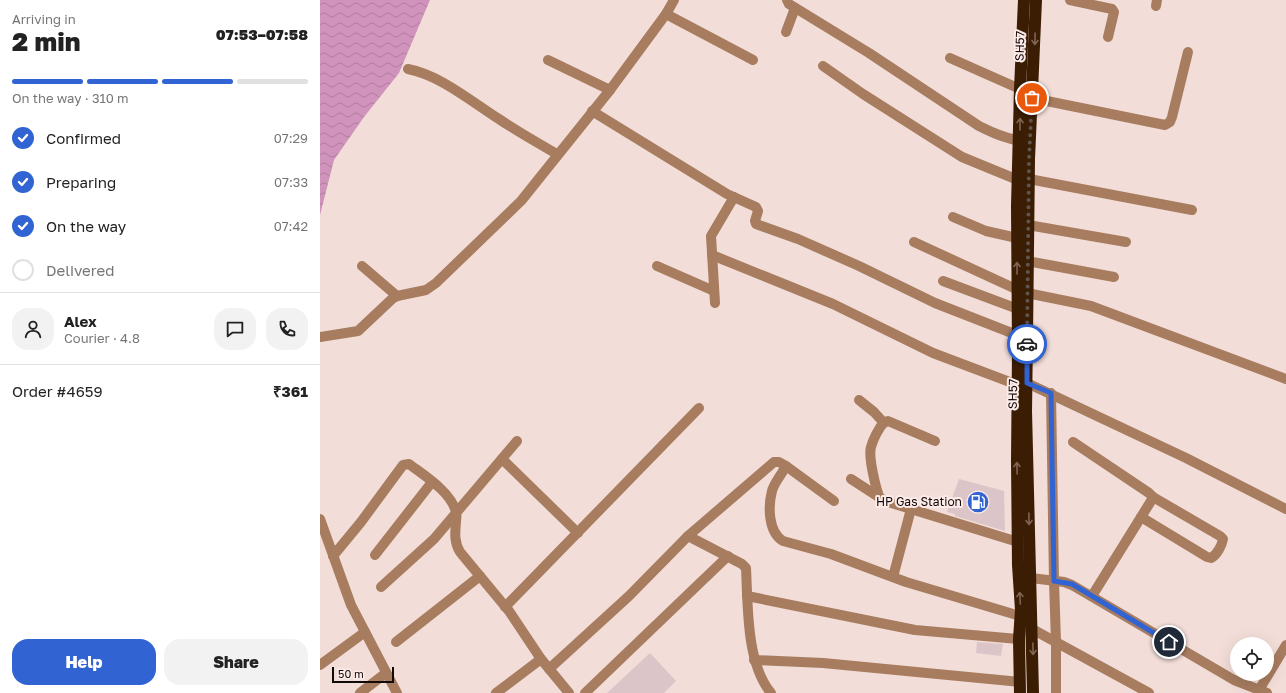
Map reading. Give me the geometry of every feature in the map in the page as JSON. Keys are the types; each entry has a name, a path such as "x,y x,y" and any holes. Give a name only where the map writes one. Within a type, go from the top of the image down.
{"highway":[{"path":"1020,687 1018,542 1023,384 1018,335 1018,309 1022,291 1017,238 1023,180 1025,141 1020,89 1024,0"},
{"name":"SH57","path":"1025,141 1032,98 1036,0"},
{"name":"SH57","path":"1023,180 1028,225 1027,261 1022,291 1023,384 1026,411 1033,693"},
{"path":"1018,565 1030,565"}],"street":[{"path":"320,336 358,331 397,296 426,290 436,283 521,202 557,154 610,90 666,14 674,0"},
{"path":"787,0 789,4 795,8 869,53 979,126 991,132 1025,141"},
{"path":"1070,0 1112,9 1114,12 1108,37"},
{"path":"786,32 795,8"},
{"path":"666,14 753,60"},
{"path":"1032,98 1165,125 1170,122 1172,117 1188,52"},
{"path":"950,58 1020,89"},
{"path":"548,60 610,90"},
{"path":"823,66 863,94 962,157 1023,180 1192,210"},
{"path":"408,70 418,71 444,83 510,126 557,154"},
{"path":"592,111 734,197 758,208 754,221 758,225 798,239 859,266 935,303 1018,335"},
{"path":"715,303 711,236 734,197"},
{"path":"953,218 986,231 1017,238"},
{"path":"1028,225 1126,242"},
{"path":"914,242 1022,291 1091,306 1286,379"},
{"path":"712,255 833,304 933,353 1051,393 1186,458 1286,509"},
{"path":"1027,261 1114,277"},
{"path":"362,266 397,296"},
{"path":"657,266 714,291"},
{"path":"943,281 1018,309"},
{"path":"1051,393 1056,693"},
{"path":"859,400 874,412 884,424"},
{"path":"506,607 698,408"},
{"path":"880,499 877,493 872,465 871,448 884,424 888,422 935,442"},
{"path":"381,587 434,539 517,442"},
{"path":"1072,442 1153,497 1220,536 1223,539 1223,543 1214,556 1211,558 1207,557 1142,517"},
{"path":"502,459 578,533"},
{"path":"549,668 629,596 688,536 774,462 779,462 786,466 834,501"},
{"path":"333,556 405,464 409,464 449,498 456,513 456,546 506,607 541,659 568,693"},
{"path":"786,466 772,490 771,501 771,527 775,534 783,541 831,554 893,577 1020,616"},
{"path":"851,479 880,499 1018,542"},
{"path":"375,555 432,482"},
{"path":"1092,596 1153,497"},
{"path":"893,577 911,509"},
{"path":"320,519 351,606 397,693"},
{"path":"688,536 728,556 746,568 748,614 754,660 767,688 771,693"},
{"path":"585,693 728,556"},
{"path":"396,642 480,576"},
{"path":"1031,578 1072,584 1234,680 1263,692 1286,645"},
{"path":"747,596 923,631 1019,639"},
{"path":"1032,629 1149,693"},
{"path":"320,665 364,632"},
{"path":"496,693 541,659"},
{"path":"754,660 823,663 1020,687"},
{"path":"360,693 386,674"}],"water":[{"path":"320,0 430,0 399,73 364,117 334,160 320,215"}],"building":[{"name":"HP Gas Station","path":"959,479 1004,491 1005,531 955,516 955,514 947,512"},
{"path":"977,642 1003,644 1001,656 976,653"},
{"path":"650,653 676,681 664,693 607,693"}],"way so far":[{"path":"1027,344 1029,159 1032,98"}],"place":[{"name":"HP Gas Station","path":"978,502"}],"route":[{"path":"1027,344 1027,383 1051,393 1054,581 1072,584 1169,642"}]}
